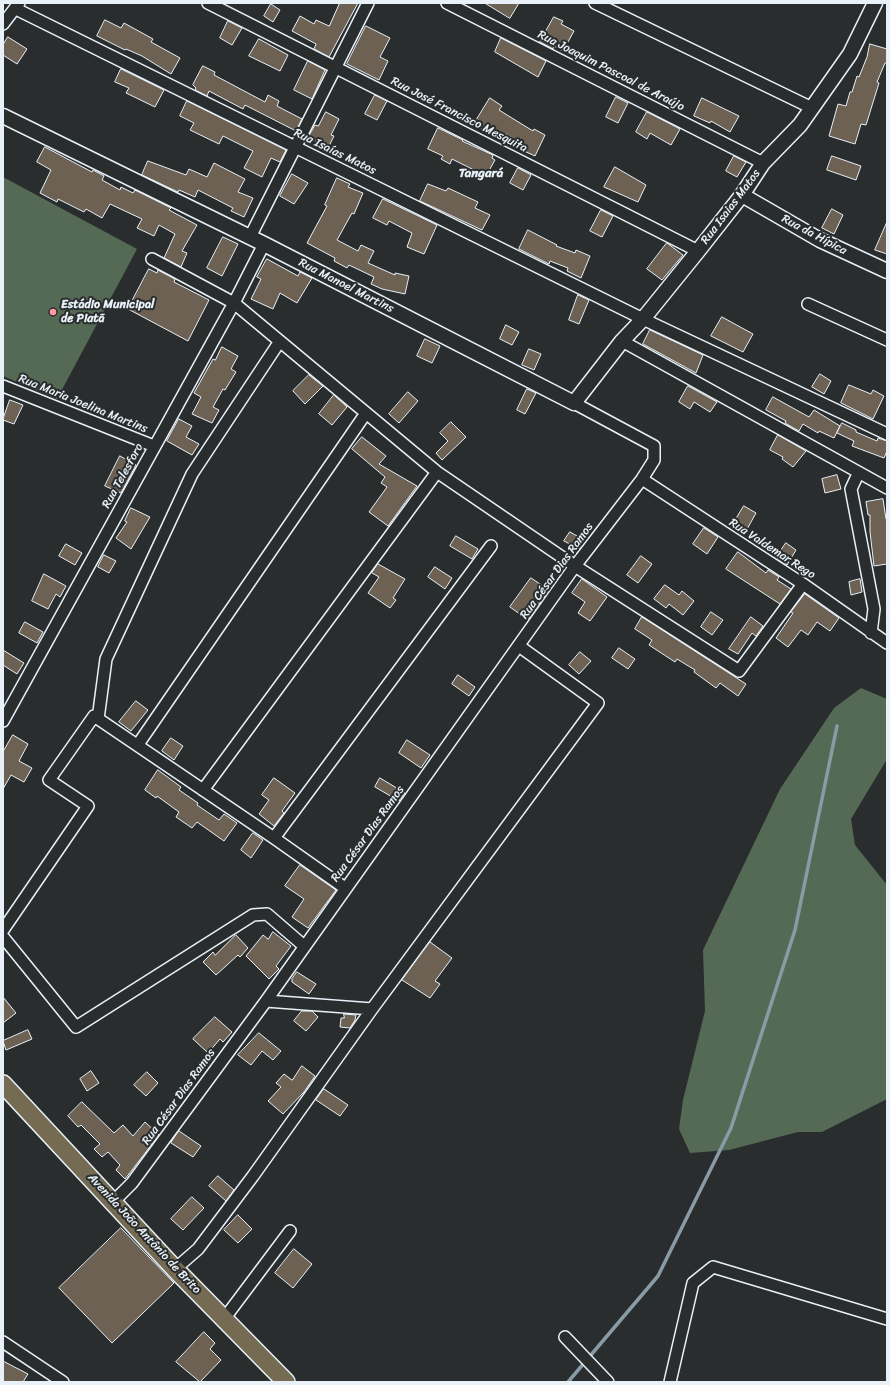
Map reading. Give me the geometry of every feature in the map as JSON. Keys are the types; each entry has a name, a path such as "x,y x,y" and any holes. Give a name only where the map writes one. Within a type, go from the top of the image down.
{"main road":[{"name":"Avenida João Antônio de Brito","path":"3,1084 175,1269 286,1382"}],"street":[{"name":"Rua José Francisco Mesquita","path":"208,3 698,251"},
{"path":"250,237 368,3"},
{"name":"Rua Joaquim Pascoal de Araújo","path":"447,3 764,163"},
{"path":"595,3 812,108"},
{"name":"Rua Isaias Matos","path":"574,403 622,341 643,319 698,251 742,195 764,163 800,124 850,54 875,3"},
{"path":"3,24 17,6"},
{"name":"Rua Isaías Matos","path":"17,6 296,147 643,319 887,434"},
{"name":"Rua Manoel Martins","path":"3,116 264,244 574,403 654,446 654,460 642,479"},
{"name":"Rua da Hípica","path":"742,195 820,240 887,271"},
{"name":"Rua Telesforo","path":"3,721 234,303 264,244"},
{"path":"152,259 234,303 437,472 574,566 740,671 803,584"},
{"path":"808,304 887,340"},
{"path":"622,341 858,474 887,488"},
{"path":"98,719 106,659 192,474 280,342"},
{"name":"Rua Maria Joelina Martins","path":"3,386 154,446"},
{"path":"139,743 366,413"},
{"path":"203,790 437,472"},
{"path":"858,474 852,489 874,609 871,633"},
{"name":"Rua César Dias Ramos","path":"113,1202 132,1183 266,1001 345,888 519,646 574,566 642,479"},
{"name":"Rua Valdemar Rego","path":"642,479 803,584 887,643"},
{"path":"274,838 491,546"},
{"path":"175,1269 198,1249 235,1200 372,1009 598,703 519,646"},
{"path":"3,930 88,806 49,780 94,716 345,888"},
{"path":"3,937 76,1027 253,915 267,914 304,946"},
{"path":"266,1001 372,1009"},
{"path":"224,1319 290,1230"},
{"path":"670,1382 693,1283 713,1267 887,1319"},
{"path":"565,1337 608,1382"},
{"path":"3,1342 63,1382"}],"green space":[{"name":"Estádio Municipal de Piatã","path":"3,177 137,249 57,399 3,376"},
{"path":"861,688 887,699 887,759 851,819 855,845 887,885 887,1099 822,1132 798,1132 729,1150 690,1153 679,1129 683,1100 705,1011 703,950 780,789 834,708"}],"building":[{"path":"340,3 358,3 329,57 314,49 316,44 292,31 300,16 314,24 316,20 329,26"},
{"path":"485,3 519,3 510,18"},
{"path":"271,4 280,10 273,22 264,16"},
{"path":"554,17 563,21 561,24 574,31 563,51 554,46 553,49 540,42"},
{"path":"105,20 121,28 124,23 153,39 151,42 180,58 171,74 142,56 126,49 125,50 97,36"},
{"path":"228,21 242,28 232,45 220,38"},
{"path":"366,26 390,38 380,57 388,61 379,80 347,64"},
{"path":"8,37 27,49 17,64 3,55 3,45"},
{"path":"501,38 546,61 538,77 495,52"},
{"path":"259,39 288,55 280,71 249,56"},
{"path":"870,44 887,49 887,63 885,63 877,82 879,83 866,125 861,124 855,144 829,136 838,104 846,106 850,92 852,92 857,76 859,77 867,57"},
{"path":"308,61 325,70 312,99 294,90"},
{"path":"203,66 215,72 214,75 265,102 268,95 279,101 277,106 302,119 296,131 245,105 243,109 209,91 207,96 195,90 196,88 193,85"},
{"path":"121,69 164,90 155,107 126,93 129,88 115,82"},
{"path":"375,95 387,101 377,120 365,114"},
{"path":"616,97 628,103 618,123 606,117"},
{"path":"490,98 502,106 499,110 533,131 534,129 545,135 535,156 524,151 526,146 506,134 502,140 474,124"},
{"path":"702,98 739,116 730,132 711,121 710,123 694,116"},
{"path":"187,101 286,150 280,162 271,158 262,177 244,168 253,151 223,136 219,144 190,130 194,123 180,116"},
{"path":"326,112 339,119 331,135 334,136 328,148 308,137 315,125 318,126"},
{"path":"647,112 680,129 671,145 650,133 647,139 636,132"},
{"path":"438,128 493,155 492,158 495,160 486,176 452,159 450,164 441,159 443,156 428,149"},
{"path":"45,147 92,172 93,170 104,176 102,180 120,190 121,187 133,193 135,190 171,208 169,210 197,225 182,251 187,253 181,267 164,258 175,234 159,225 154,236 137,228 142,219 110,204 102,218 86,209 84,212 58,199 57,202 40,193 51,170 37,162"},
{"path":"734,156 746,162 737,177 726,171"},
{"path":"832,156 861,166 856,180 827,170"},
{"path":"148,161 186,175 189,169 207,177 214,163 245,179 238,192 253,198 244,217 231,211 233,208 198,190 195,197 179,190 178,192 142,175"},
{"path":"615,167 646,185 638,202 604,187"},
{"path":"518,168 531,175 523,190 510,183"},
{"path":"292,174 308,183 294,204 280,196"},
{"path":"337,178 350,184 348,187 363,193 354,214 352,213 337,240 358,251 361,245 374,251 368,263 395,275 395,273 409,276 405,294 382,289 371,284 374,277 349,265 347,268 334,261 335,258 307,243 327,206 325,205"},
{"path":"428,184 446,191 448,188 478,202 475,208 490,215 482,230 420,201"},
{"path":"383,199 437,225 424,254 407,247 412,233 389,221 387,225 373,218"},
{"path":"832,209 843,215 834,234 822,228"},
{"path":"601,210 613,216 602,237 590,231"},
{"path":"887,222 887,254 875,250"},
{"path":"528,230 557,245 556,246 575,253 576,250 590,256 581,278 567,271 568,268 550,261 549,264 519,249"},
{"path":"223,237 238,244 222,276 207,268"},
{"path":"667,243 683,255 662,280 647,269"},
{"path":"267,259 298,276 300,272 312,278 297,303 280,293 273,309 251,299 261,279 257,277"},
{"path":"149,269 157,273 158,270 175,279 174,282 209,300 188,341 128,309"},
{"path":"578,295 589,300 579,324 569,320"},
{"path":"722,317 753,334 743,352 711,336"},
{"path":"506,325 519,332 512,345 500,339"},
{"path":"650,330 703,355 696,373 643,344"},
{"path":"425,339 440,346 432,363 417,356"},
{"path":"222,347 238,356 231,369 236,372 225,390 223,389 213,407 219,410 212,423 192,414 201,397 194,393 213,359 215,360"},
{"path":"529,349 541,354 534,370 522,365"},
{"path":"820,374 831,381 824,394 812,387"},
{"path":"309,375 323,386 305,404 293,391"},
{"path":"849,385 871,394 873,390 884,396 873,419 841,403"},
{"path":"688,386 717,402 710,412 694,402 690,409 679,402"},
{"path":"527,389 536,393 525,414 517,410"},
{"path":"408,392 418,401 399,423 389,414"},
{"path":"334,395 347,407 332,425 319,414"},
{"path":"773,397 809,417 814,410 840,426 834,438 819,431 818,433 803,424 799,431 785,423 786,421 766,410"},
{"path":"10,400 23,405 14,424 3,420"},
{"path":"179,419 192,426 186,437 199,444 192,455 167,441"},
{"path":"451,422 466,437 442,460 436,453 448,441 440,433"},
{"path":"842,423 856,430 856,432 877,441 878,438 887,441 887,451 884,458 852,446 854,441 837,433"},
{"path":"778,435 806,451 793,467 782,459 783,457 770,450"},
{"path":"362,437 386,456 379,464 417,486 388,526 369,512 387,487 381,483 385,477 352,449"},
{"path":"120,456 136,465 121,493 105,486"},
{"path":"837,475 841,489 825,493 822,479"},
{"path":"883,499 887,519 887,564 874,566 870,532 870,515 868,515 866,502"},
{"path":"744,506 756,513 746,531 733,524"},
{"path":"131,508 150,517 131,549 116,538 127,522 125,521"},
{"path":"704,528 718,537 707,554 693,544"},
{"path":"570,532 584,540 579,549 564,541"},
{"path":"456,536 478,549 472,559 450,546"},
{"path":"786,543 796,550 787,565 776,558"},
{"path":"66,544 82,553 75,565 59,556"},
{"path":"738,552 766,573 768,570 779,577 777,580 791,589 780,604 726,569"},
{"path":"104,555 116,561 109,573 98,567"},
{"path":"641,556 652,564 638,583 627,575"},
{"path":"378,564 405,579 393,598 396,600 390,608 368,593 379,577 372,573"},
{"path":"435,567 452,578 445,589 428,577"},
{"path":"44,574 66,586 60,597 56,594 48,609 32,601"},
{"path":"531,578 549,590 528,620 510,607"},
{"path":"582,579 607,597 590,621 578,613 585,602 572,593"},
{"path":"860,579 862,592 851,595 849,582"},
{"path":"665,585 679,595 682,591 694,601 683,615 669,604 666,608 654,599"},
{"path":"805,594 839,618 830,631 817,622 808,635 801,630 788,647 776,638 793,613 791,612"},
{"path":"711,612 723,620 712,635 701,627"},
{"path":"642,617 746,684 738,696 720,683 716,688 694,672 695,670 677,659 675,662 649,645 652,640 635,629"},
{"path":"751,617 763,626 756,636 752,633 738,654 729,649"},
{"path":"25,622 43,632 37,643 19,633"},
{"path":"619,648 635,659 628,669 612,658"},
{"path":"3,650 24,663 17,674 3,665"},
{"path":"580,652 591,661 579,674 569,665"},
{"path":"458,675 475,687 469,696 452,684"},
{"path":"136,701 148,710 131,731 119,722"},
{"path":"13,735 28,744 19,761 32,768 24,782 11,775 3,789 3,752"},
{"path":"171,738 183,746 174,760 162,751"},
{"path":"407,740 430,755 421,768 399,753"},
{"path":"158,770 181,787 179,790 198,803 197,805 219,820 224,814 237,823 224,841 197,822 192,828 176,817 179,812 157,796 156,798 145,790"},
{"path":"274,778 295,793 282,811 284,813 274,826 259,814 269,800 262,795"},
{"path":"380,778 405,793 399,801 375,787"},
{"path":"253,833 263,840 251,858 241,850"},
{"path":"300,865 336,890 308,928 292,917 304,899 285,886"},
{"path":"273,932 291,946 276,966 279,969 269,979 246,956 263,935 268,939"},
{"path":"236,935 248,948 240,957 238,955 216,975 203,962 213,952 215,955"},
{"path":"430,942 452,958 435,981 440,984 430,998 402,980"},
{"path":"297,972 316,984 309,994 292,982 292,979"},
{"path":"3,997 16,1013 3,1023"},
{"path":"302,1011 312,1011 318,1017 306,1031 294,1021"},
{"path":"344,1014 356,1015 350,1028 340,1027 341,1018 344,1018"},
{"path":"215,1017 232,1032 223,1042 220,1039 208,1053 193,1039"},
{"path":"28,1030 32,1039 6,1050 3,1041"},
{"path":"259,1033 281,1051 273,1060 262,1051 251,1065 238,1055"},
{"path":"302,1066 315,1076 304,1092 283,1114 268,1101 281,1087 276,1083 284,1074 292,1080"},
{"path":"91,1071 99,1083 87,1091 80,1079"},
{"path":"147,1072 158,1083 146,1096 134,1085"},
{"path":"324,1089 348,1105 340,1116 316,1100"},
{"path":"82,1102 114,1133 123,1125 133,1136 145,1122 159,1135 125,1179 116,1170 120,1165 108,1152 102,1157 94,1149 100,1144 81,1125 78,1127 68,1116"},
{"path":"179,1131 201,1146 193,1157 171,1143"},
{"path":"218,1176 234,1190 226,1201 209,1186"},
{"path":"192,1197 204,1208 183,1230 171,1219"},
{"path":"238,1215 252,1229 238,1243 224,1230"},
{"path":"121,1228 174,1283 112,1343 59,1288"},
{"path":"294,1249 312,1264 293,1288 275,1273"},
{"path":"204,1332 215,1343 210,1349 221,1360 200,1382 176,1362"},
{"path":"3,1361 28,1374 23,1382 3,1382"}],"waterway":[{"path":"568,1382 658,1276 731,1128 795,930 837,726"}],"place":[{"name":"Estádio Municipal de Piatã","path":"53,312"}],"district":[{"name":"Tangará","path":"481,174"}]}
